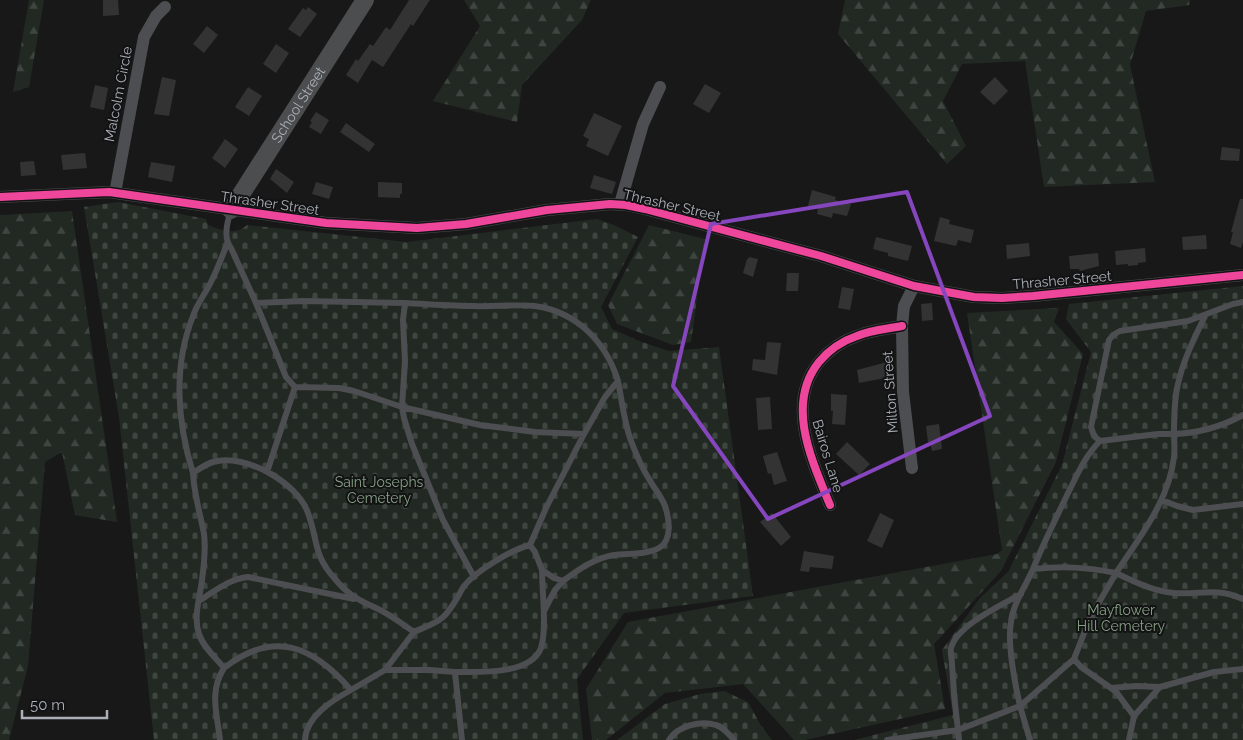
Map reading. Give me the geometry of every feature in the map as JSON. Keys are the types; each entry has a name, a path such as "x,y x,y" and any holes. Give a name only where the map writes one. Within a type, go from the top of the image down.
{"street":[{"name":"School Street","path":"231,210 365,0"},
{"name":"Malcolm Circle","path":"115,193 144,38 156,16 165,7"},
{"path":"620,204 643,124 660,88"},
{"name":"Thrasher Street","path":"0,197 97,192 115,193 326,223 417,228 466,224 547,210 620,204 813,254 914,286 974,297 1002,298 1243,275"},
{"name":"Milton Street","path":"912,468 903,392 902,326 904,306 914,286"},
{"name":"Bairos Lane","path":"830,505 815,470 806,435 802,411 806,386 817,365 837,346 859,335 902,326"}],"lane":[{"path":"224,668 204,644 199,634 197,616 205,548 194,491 193,473 185,447 179,391 183,351 193,314 210,283 227,244 227,222 231,210"},
{"path":"227,244 231,248 256,303 286,377 295,387 339,388 354,391 402,406 480,425 535,432 584,434"},
{"path":"256,303 304,301 533,306 571,318 596,339 608,354 614,368 628,432 633,446 665,507 669,526 668,537 665,544 658,549 602,558 579,570 563,581 555,590 543,612"},
{"path":"1100,441 1094,436 1091,427 1109,340 1113,335 1120,331 1172,324 1205,316 1233,304 1243,302"},
{"path":"405,303 403,320 405,362 402,406 412,444 443,520 474,577"},
{"path":"887,740 958,730 1020,706 1074,660 1090,618 1162,500 1174,456 1175,404 1178,382 1205,316"},
{"path":"530,545 554,490 584,434 618,381"},
{"path":"267,472 295,387"},
{"path":"1030,740 1020,706 1014,674 1010,624 1012,613 1048,533 1089,452 1100,441 1158,434 1187,434 1216,428 1243,415"},
{"path":"193,473 214,462 231,461 255,466 284,483 304,504 318,552 326,569 340,586 355,599"},
{"path":"1162,500 1193,510 1243,504"},
{"path":"305,740 313,720 324,707 384,670 414,632 440,620 447,613 465,586 474,577 518,548 530,545"},
{"path":"384,670 477,672 508,669 528,663 536,656 541,647 543,612 542,570 530,545"},
{"path":"1033,569 1069,566 1116,573 1162,592 1224,592 1243,599"},
{"path":"542,570 554,578 563,581"},
{"path":"199,601 223,585 248,577 355,599 379,610 414,632"},
{"path":"959,740 953,692 951,649 955,640 977,619 1021,594"},
{"path":"220,740 215,701 215,687 218,677 224,668 248,652 260,648 290,647 312,656 340,678 350,690"},
{"path":"1074,660 1117,693 1134,716"},
{"path":"1110,688 1160,687 1214,672 1243,669"},
{"path":"456,672 462,740"},
{"path":"1129,740 1134,716 1160,687"},
{"path":"669,740 672,734 681,729 706,724 716,725 725,730 734,740"}],"highlighted area":[{"path":"907,192 990,416 768,519 673,386 711,224"}],"green space":[{"path":"29,0 44,0 29,87 13,92"},
{"path":"464,0 591,0 582,20 522,85 517,122 433,101 480,26"},
{"path":"845,0 1190,0 1189,5 1146,11 1130,65 1155,182 1044,187 1025,61 962,64 943,101 966,146 947,164 838,34"},
{"name":"Saint Josephs Cemetery","path":"118,202 206,219 208,225 228,231 238,230 247,225 407,242 597,219 638,237 601,307 612,329 639,341 669,351 719,347 753,596 624,613 577,679 583,740 154,740 119,417 84,207"},
{"path":"72,211 117,522 75,515 62,452 45,462 28,666 9,740 0,740 0,215"},
{"path":"649,225 705,239 691,342 673,345 617,324 608,305"},
{"name":"Mayflower Hill Cemetery","path":"1243,286 1243,740 854,740 953,715 942,650 980,598 1008,572 1062,465 1091,352 1066,319 1069,304"},
{"path":"1059,308 1054,322 1083,354 1056,462 1001,571 934,644 945,709 805,740 794,740 743,684 665,693 606,740 592,740 586,689 628,622 997,554 1002,550 967,313"},
{"path":"724,691 748,702 760,724 772,740 617,740 665,704 700,694"}],"building":[{"path":"103,0 118,0 119,15 103,16"},
{"path":"409,0 430,0 413,26 411,24 383,67 372,60 358,83 346,75 356,59 358,61 370,44 373,46 386,27 390,30"},
{"path":"308,7 317,14 300,37 288,29 303,8 306,10"},
{"path":"207,26 218,35 204,53 193,44"},
{"path":"276,44 289,53 276,73 263,64"},
{"path":"162,77 176,80 169,116 154,114"},
{"path":"995,77 1008,91 994,105 980,92"},
{"path":"705,84 721,93 709,113 693,104"},
{"path":"95,85 108,88 104,110 90,107"},
{"path":"248,87 262,96 249,116 235,107"},
{"path":"316,112 329,120 321,134 309,127 312,122 310,121"},
{"path":"594,113 622,126 608,156 586,146 589,139 583,136"},
{"path":"346,123 375,144 369,152 340,132"},
{"path":"225,139 238,149 225,168 212,158"},
{"path":"1222,147 1240,149 1239,161 1220,160"},
{"path":"85,153 87,168 63,170 61,155"},
{"path":"34,161 36,175 21,176 20,162"},
{"path":"151,162 175,166 172,182 148,177"},
{"path":"276,169 294,182 287,193 270,179"},
{"path":"594,175 616,182 612,194 590,188"},
{"path":"316,182 333,187 329,199 312,194"},
{"path":"378,182 402,183 400,198 378,197"},
{"path":"812,190 836,197 835,200 851,204 847,216 833,213 832,218 817,214 818,209 808,206"},
{"path":"1240,199 1243,199 1243,242 1241,248 1230,244 1233,232 1231,232"},
{"path":"940,217 950,220 949,224 974,230 971,243 958,240 956,246 934,241"},
{"path":"1206,235 1207,249 1183,250 1182,237"},
{"path":"876,237 912,246 908,261 888,256 888,253 873,249"},
{"path":"1029,243 1030,256 1007,259 1006,245"},
{"path":"1145,248 1146,262 1128,266 1128,264 1116,265 1115,251"},
{"path":"1098,253 1099,266 1080,271 1079,269 1070,269 1069,256"},
{"path":"749,257 758,259 753,277 743,273"},
{"path":"787,273 799,273 798,291 786,291"},
{"path":"842,287 854,289 850,310 838,308"},
{"path":"932,303 933,320 922,321 921,304"},
{"path":"767,342 781,343 777,375 752,370 753,359 765,360"},
{"path":"887,362 890,377 859,383 857,370"},
{"path":"831,394 847,395 845,425 832,424"},
{"path":"770,397 772,429 758,430 756,398"},
{"path":"939,424 942,449 932,451 930,442 928,442 926,426"},
{"path":"847,442 870,464 859,475 836,454"},
{"path":"777,452 787,481 774,485 771,473 768,474 763,456"},
{"path":"772,513 791,537 781,546 760,522"},
{"path":"880,513 894,520 882,548 867,541"},
{"path":"804,551 834,556 832,569 810,567 809,572 800,571"}],"cycle path":[{"path":"0,197 109,192 326,223 417,228 466,224 547,210 610,204 626,205 821,256 914,286 974,297 1033,296 1243,275"},
{"path":"830,505 816,470 805,433 804,396 809,378 819,362 841,343 868,332 902,326"}]}
